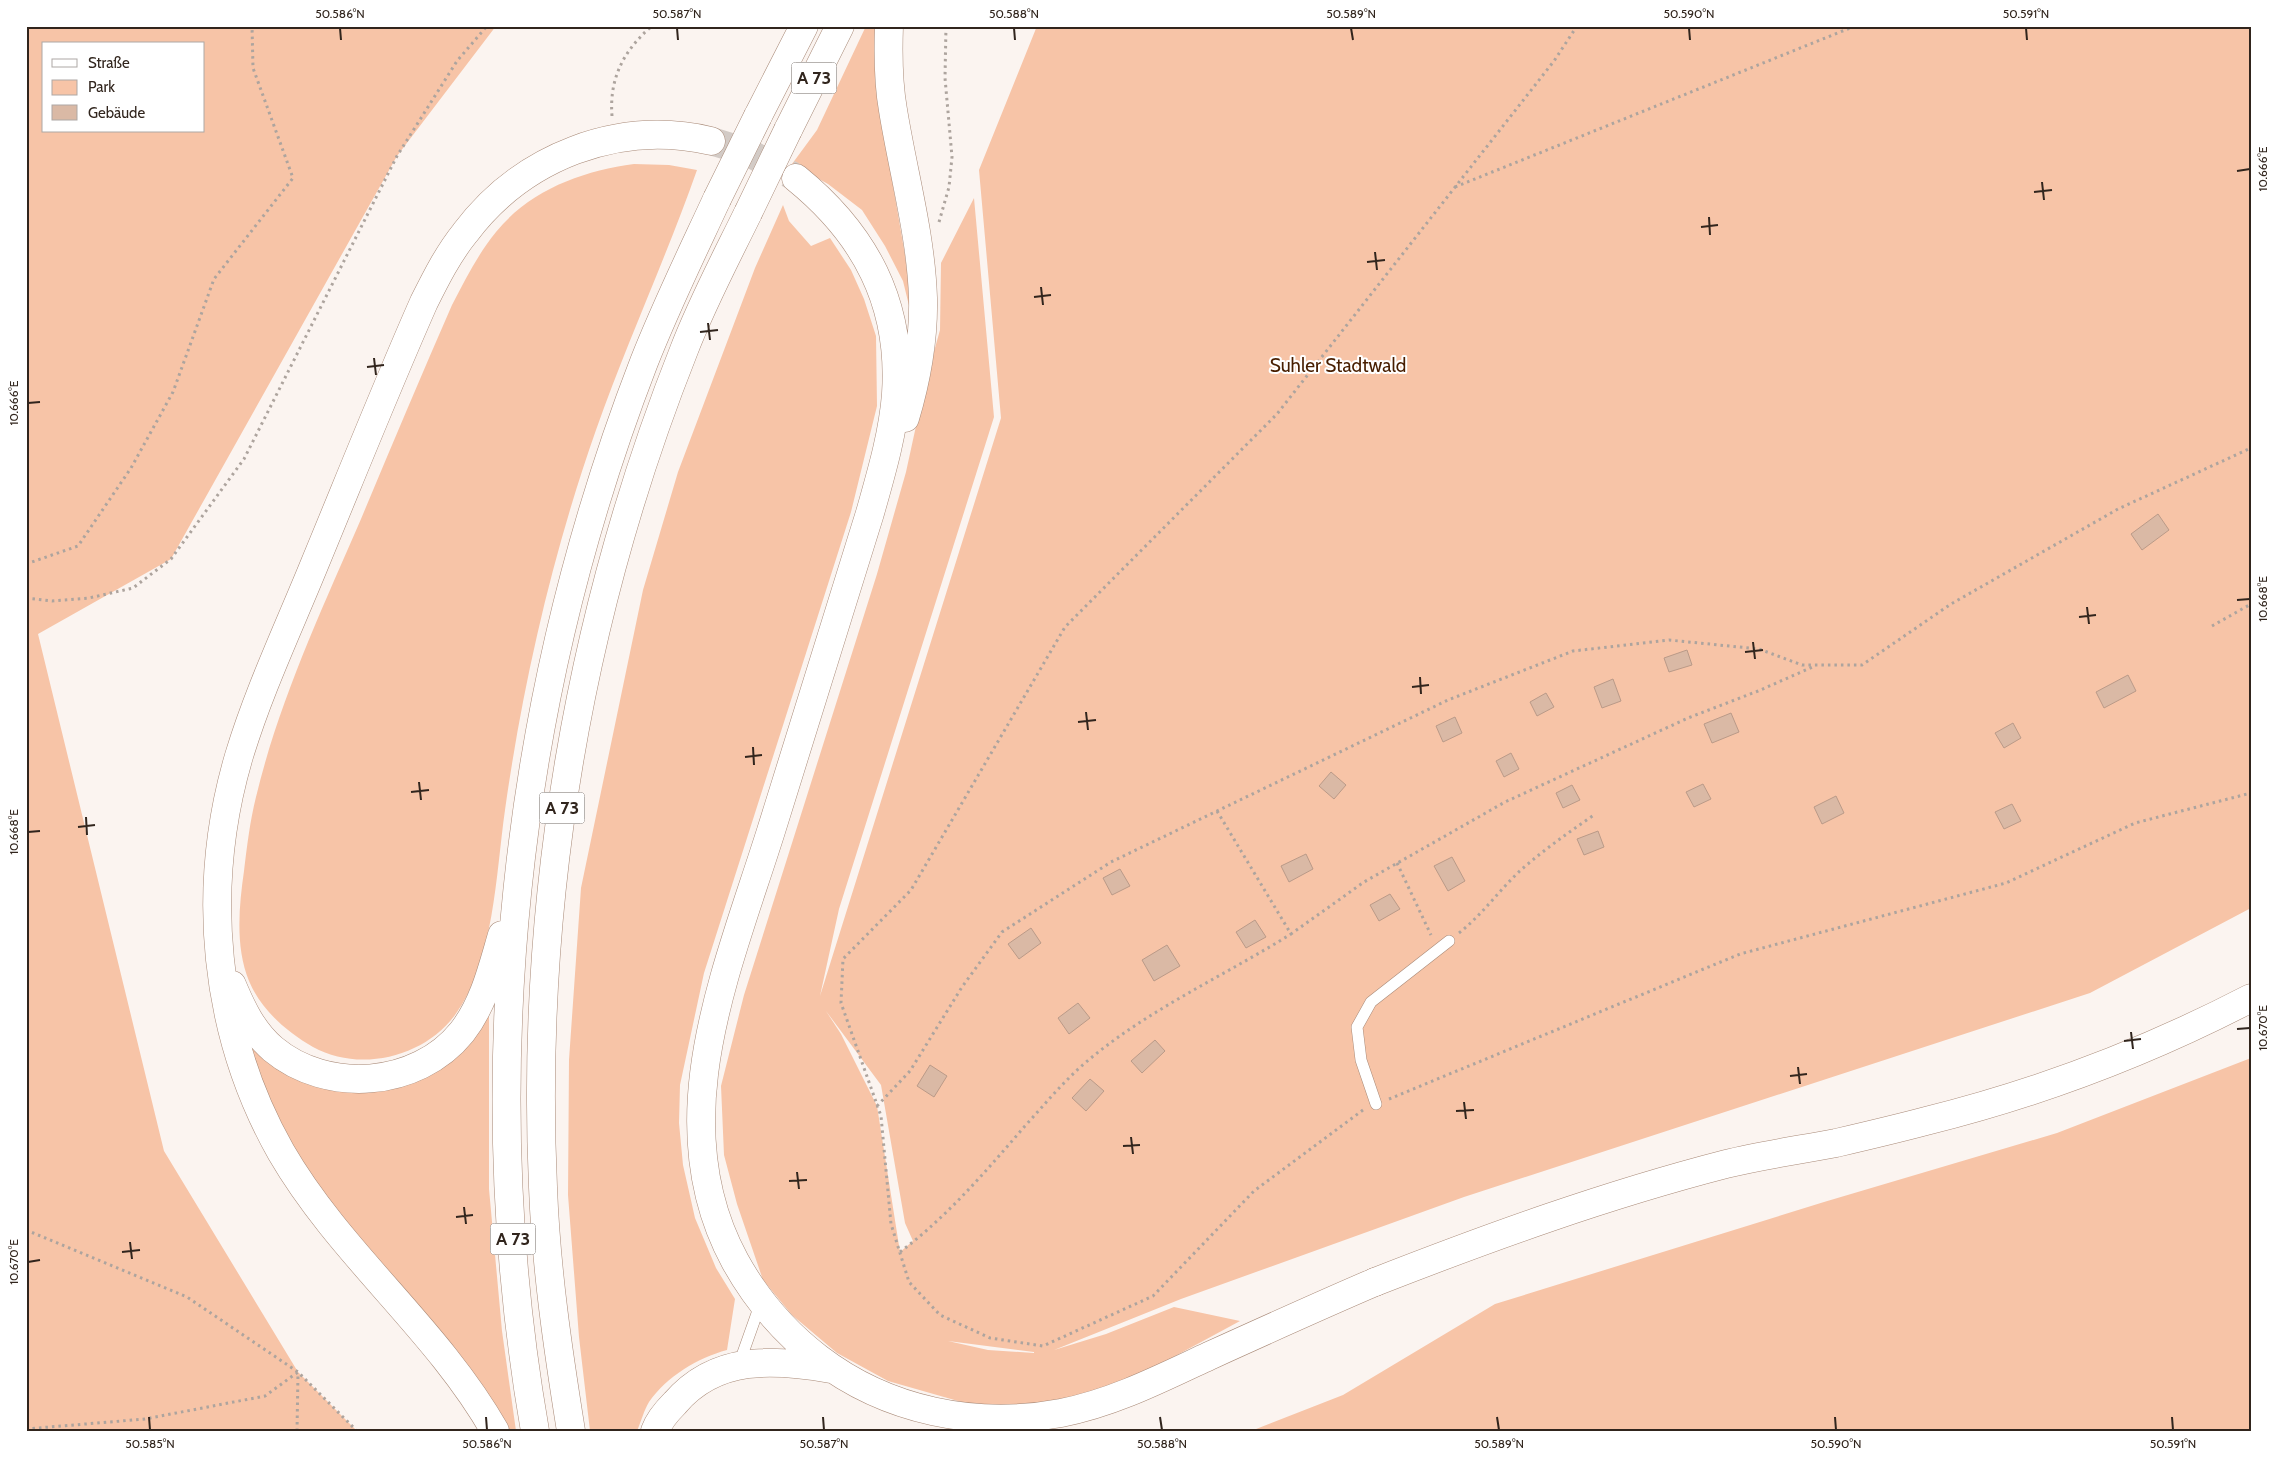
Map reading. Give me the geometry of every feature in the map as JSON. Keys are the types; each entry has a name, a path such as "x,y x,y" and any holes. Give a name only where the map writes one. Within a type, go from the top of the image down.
{"main road":[{"name":"A 73","path":"535,1431 521,1342 509,1195 506,1072 518,878 531,782 554,666 583,551 615,444 644,362 716,199 804,26"},
{"name":"A 73","path":"571,1431 555,1333 542,1169 541,1046 545,953 552,878 564,795 586,678 612,568 646,452 685,347 788,130 840,26"},
{"path":"889,26 889,78 892,108 918,248 923,296 923,323 918,370 912,394 870,513 730,961 711,1031 703,1073 700,1135 710,1199 732,1255 761,1302 792,1336 834,1369 892,1399 933,1412 983,1418 1047,1415 1095,1404 1141,1387 1375,1282 1529,1224 1626,1192 1728,1164 1836,1143 1928,1121 2030,1091 2159,1044 2251,998"},
{"path":"495,1431 462,1378 362,1263 283,1155 255,1100 230,1028 222,987 217,899 219,858 229,795 242,747 264,687 428,294 446,260 465,232 504,192 549,160 582,147 613,139 644,135 671,135 711,141"},
{"path":"796,178 831,209 856,239 877,278 890,317 896,357 896,395 885,457 870,513"},
{"path":"219,946 241,1006 251,1024 273,1049 307,1068 344,1078 372,1079 398,1074 430,1059 446,1047 461,1034 474,1014 489,980 518,878"},
{"path":"655,1431 666,1412 683,1393 696,1382 713,1372 738,1364 779,1362 834,1369"}],"lane":[{"path":"1376,1104 1361,1060 1357,1027 1372,1002 1449,941"},
{"path":"738,1364 761,1302"}],"path":[{"path":"26,564 78,546 131,468 173,392 214,279 294,178 253,68 252,26"},
{"path":"26,598 52,601 89,598 132,588 171,559 244,459 397,156 457,61 487,26"},
{"path":"613,139 612,93 619,66 634,44 652,26"},
{"path":"936,231 949,187 952,157 944,78 946,26"},
{"path":"1577,26 1554,62 1277,414 1065,627 911,890 843,960 841,1003 881,1116 891,1224 909,1282 940,1315 990,1338 1043,1346 1153,1296 1254,1191 1364,1110 1376,1104 1740,954 2006,883 2135,822 2251,793"},
{"path":"1454,188 1855,26"},
{"path":"877,1106 910,1071 962,987 1002,932 1111,862 1448,700 1573,651 1669,640 1759,649 1802,665 1862,665 1951,604 2118,509 2251,448"},
{"path":"2212,626 2251,604"},
{"path":"900,1252 928,1231 961,1199 1065,1081 1110,1042 1179,996 1246,962 1290,934 1364,882 1505,802 1688,718 1758,691 1817,665"},
{"path":"1217,811 1290,934"},
{"path":"1449,941 1486,908 1521,871 1554,843 1594,815"},
{"path":"1397,863 1438,949"},
{"path":"26,1230 186,1297 298,1372 357,1431"},
{"path":"26,1429 145,1419 265,1396 298,1372"},
{"path":"297,1431 298,1372"}],"green space":[{"path":"26,26 496,26 397,156 171,559 38,634 164,1151 298,1372 357,1431 26,1431"},
{"path":"866,26 876,26 877,93 905,255 914,326 903,281 885,246 862,210 828,184 792,164 817,130"},
{"name":"Suhler Stadtwald","path":"1037,26 2251,26 2251,908 2090,993 1464,1197 1181,1299 1054,1350 1106,1334 1174,1307 1240,1321 1118,1387 1049,1403 998,1406 965,1403 888,1381 837,1353 792,1315 763,1280 737,1204 724,1155 721,1086 744,995 877,574 906,472 926,380 940,330 941,263 974,198 994,417 839,909 820,996 1001,418 979,170","holes":["826,1011 881,1085 905,1223 913,1241 900,1252 877,1106 841,1034","948,1341 1034,1352 1034,1353 988,1350"]},
{"path":"634,164 669,165 697,170 596,430 580,476 553,570 530,666 512,762 496,889 486,944 478,970 468,994 455,1015 442,1030 426,1041 409,1050 390,1056 370,1059 351,1059 331,1055 313,1047 294,1034 268,1011 254,992 242,954 239,926 242,884 249,834 256,797 277,726 302,656 452,305 489,240 510,217 525,205 558,185 595,172"},
{"path":"783,205 789,221 811,246 830,238 851,270 864,299 876,336 877,406 851,512 704,973 680,1085 679,1123 683,1165 695,1218 716,1268 735,1299 727,1350 694,1363 665,1384 649,1402 637,1431 590,1431 579,1337 568,1195 569,1060 581,888 643,590 678,472 755,268"},
{"path":"489,1008 489,1189 502,1331 516,1431 504,1431 309,1180 252,1066 246,1029 363,1084"},
{"path":"2251,1058 2251,1431 1251,1431 1343,1395 1495,1304 1824,1202 2057,1133"}],"building":[{"path":"2158,514 2169,530 2142,550 2131,534"},
{"path":"1687,650 1692,665 1669,672 1664,658"},
{"path":"2128,675 2136,691 2104,708 2096,692"},
{"path":"1613,679 1621,701 1602,708 1594,687"},
{"path":"1546,693 1554,707 1537,716 1530,702"},
{"path":"1731,713 1739,732 1712,743 1704,724"},
{"path":"1455,717 1462,733 1443,742 1436,726"},
{"path":"2013,723 2021,738 2004,748 1995,733"},
{"path":"1511,753 1519,769 1504,777 1496,761"},
{"path":"1331,772 1346,785 1334,799 1319,786"},
{"path":"1703,784 1711,799 1694,807 1686,792"},
{"path":"1572,785 1580,800 1563,808 1556,793"},
{"path":"1836,796 1844,813 1822,824 1814,807"},
{"path":"2012,804 2021,821 2004,829 1995,812"},
{"path":"1598,831 1604,847 1584,855 1577,839"},
{"path":"1306,854 1313,869 1289,882 1281,866"},
{"path":"1452,857 1465,881 1448,891 1434,866"},
{"path":"1120,869 1130,886 1112,895 1103,878"},
{"path":"1390,894 1400,909 1379,921 1370,905"},
{"path":"1255,920 1266,937 1246,948 1236,932"},
{"path":"1031,928 1041,943 1019,959 1008,944"},
{"path":"1167,945 1180,966 1154,981 1142,960"},
{"path":"1078,1003 1090,1018 1069,1034 1058,1018"},
{"path":"1155,1040 1165,1051 1142,1073 1131,1061"},
{"path":"930,1065 947,1076 934,1097 917,1086"},
{"path":"1090,1079 1104,1091 1086,1111 1072,1098"}],"tunnel":[{"path":"711,141 747,152 793,176"}]}
